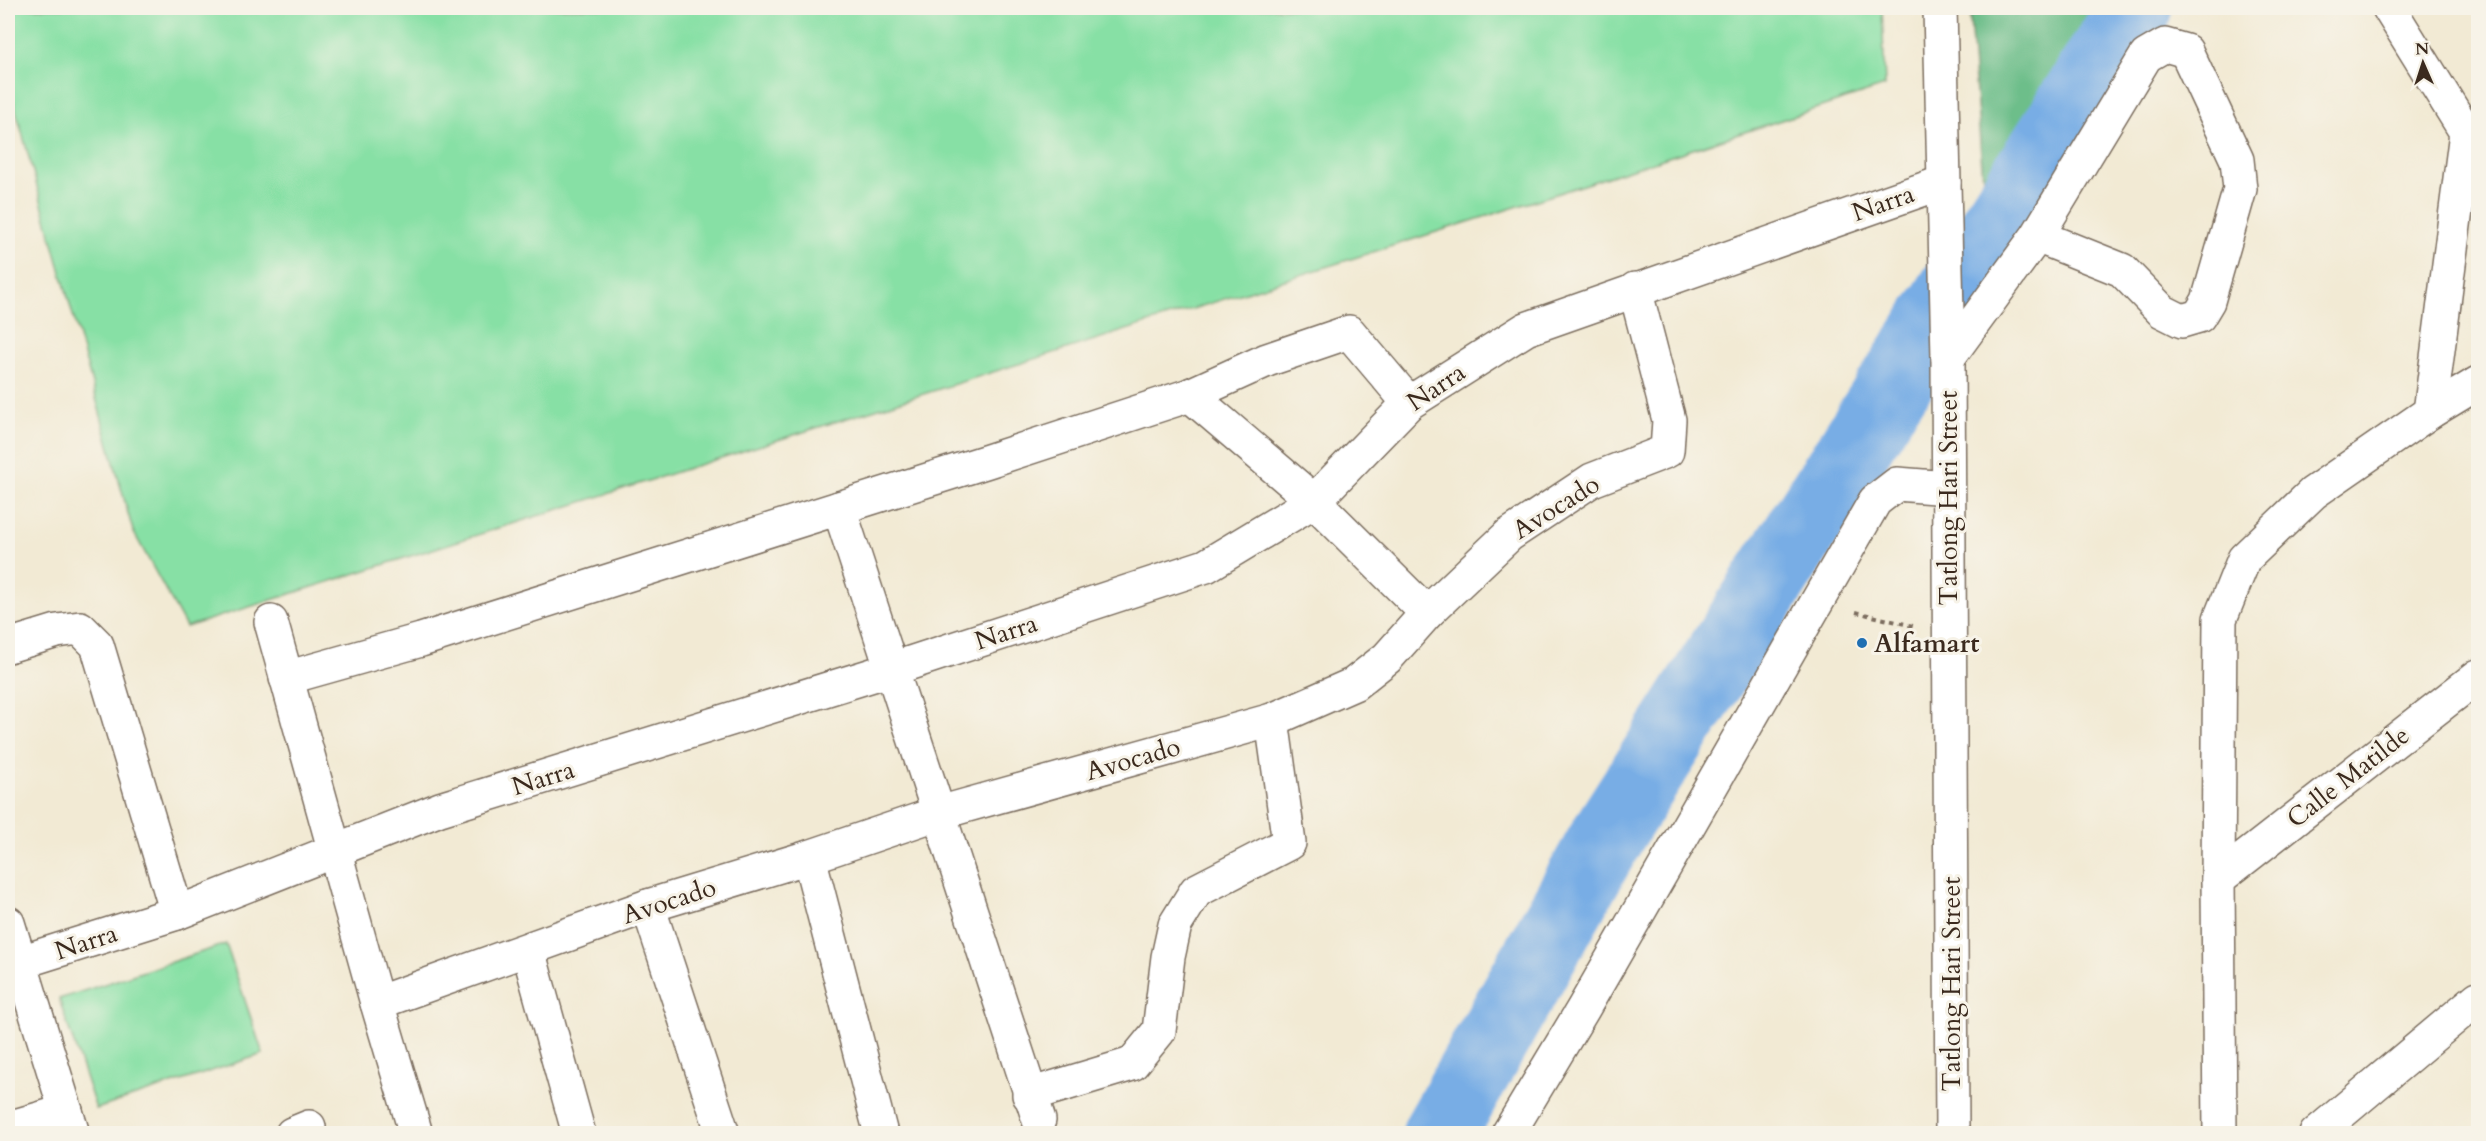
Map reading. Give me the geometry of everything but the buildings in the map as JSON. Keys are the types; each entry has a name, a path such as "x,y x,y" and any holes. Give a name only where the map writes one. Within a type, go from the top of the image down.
{"street":[{"name":"Tatlong Hari Street","path":"1941,8 1948,358 1952,1134"},
{"path":"2389,8 2472,128 2430,412"},
{"path":"1948,358 2037,236 2146,56 2165,45 2186,51 2237,160 2240,189 2208,301 2199,316 2182,321 2162,311 2122,270 2037,236"},
{"name":"Narra","path":"13,965 177,913 440,809 892,669 1206,566 1314,501 1409,403 1526,329 1944,182"},
{"name":"Avocado","path":"377,1003 648,906 809,857 939,813 1272,720 1354,684 1387,658 1427,613 1509,535 1592,480 1667,451 1669,420 1635,289"},
{"path":"286,678 421,640 1190,395 1267,360 1349,332 1409,403"},
{"path":"2220,1134 2218,879 2220,620 2244,559 2313,493 2430,412 2478,383"},
{"path":"1190,395 1314,501 1427,613"},
{"path":"1508,1134 1583,1009 1875,501 1897,484 1948,488"},
{"path":"839,508 1034,1107 1132,1064 1159,1032 1168,957 1175,925 1196,891 1289,843 1272,720"},
{"path":"271,622 377,1003 416,1134"},
{"path":"8,646 57,631 80,628 97,645 177,913"},
{"name":"Calle Matilde","path":"2218,879 2478,676"},
{"path":"809,857 881,1134"},
{"path":"648,906 723,1134"},
{"path":"8,923 13,965 70,1122 8,1128"},
{"path":"528,950 579,1134"},
{"path":"2316,1134 2478,998"}],"path":[{"path":"1817,604 1949,634"}],"green space":[{"path":"8,8 1882,8 1885,86 1525,204 186,627 133,531 8,82"},
{"path":"1969,8 2135,8 1988,240"},
{"path":"226,944 263,1054 96,1109 59,999"}],"waterway":[{"path":"1439,1134 1610,831 2135,8"}],"place":[{"name":"Alfamart","path":"1862,643"}]}
